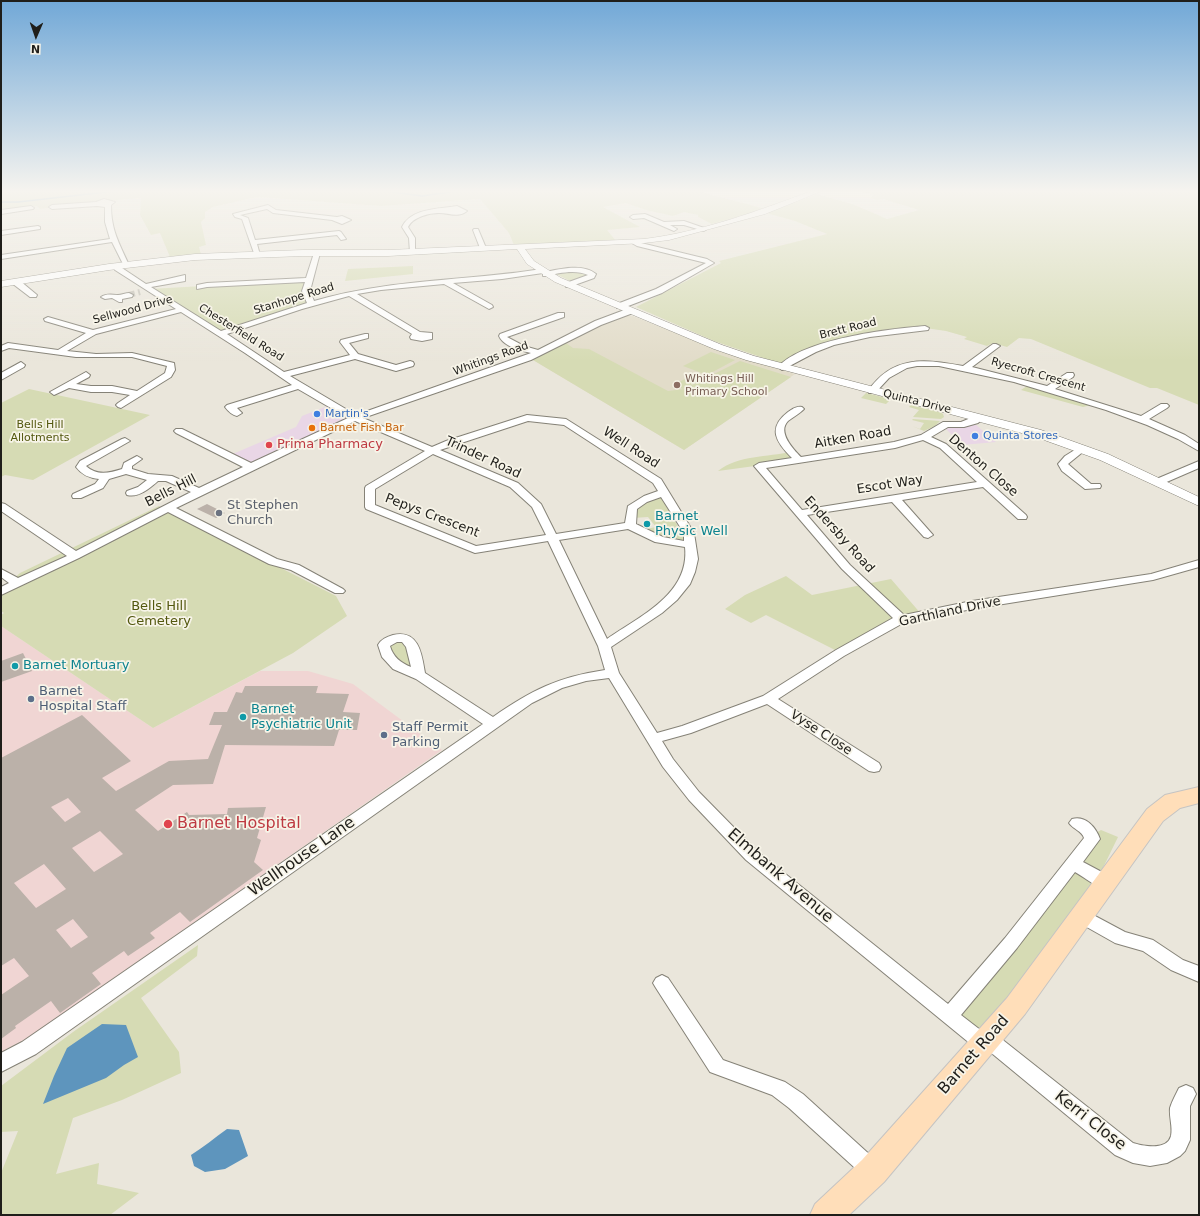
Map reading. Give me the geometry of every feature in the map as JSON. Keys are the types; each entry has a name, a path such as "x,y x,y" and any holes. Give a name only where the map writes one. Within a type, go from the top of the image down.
{"main road":[{"name":"Barnet Road","path":"826,1215 873,1171 986,1041 1037,978 1155,815 1173,802 1199,795"}],"street":[{"path":"1,257 63,248"},
{"path":"118,248 126,265"},
{"path":"256,248 258,255"},
{"path":"412,248 412,252"},
{"path":"1,284 116,266 187,258 317,253 388,253 492,248"},
{"name":"Quinta Drive","path":"520,248 522,253 544,272 569,286 718,347 782,367 1037,433 1104,458 1199,502"},
{"path":"620,306 659,291 711,263 705,260 651,248"},
{"path":"388,253 393,255 415,255 435,252 438,250"},
{"path":"311,303 306,291 317,253"},
{"name":"Chesterfield Road","path":"116,266 145,289 220,334 284,375 298,386 355,418"},
{"name":"Stanhope Road","path":"220,334 311,303 382,288 544,272 581,270 591,273 591,276 569,286"},
{"path":"145,289 182,280 182,277"},
{"path":"200,286 207,284 308,280"},
{"path":"16,282 33,296"},
{"path":"445,282 489,307"},
{"path":"350,294 417,334"},
{"path":"105,297 113,296 118,299 129,295"},
{"name":"Sellwood Drive","path":"60,352 93,332 181,310"},
{"name":"Whitings Road","path":"355,418 518,362 598,323 630,311"},
{"path":"539,353 521,348 504,339 503,336 561,315"},
{"path":"48,319 93,332"},
{"name":"Brett Road","path":"782,367 798,356 818,348 878,333 925,328"},
{"path":"355,356 344,342 364,336"},
{"path":"1,349 8,345 96,356 132,355 171,365 171,370 168,375 121,405"},
{"path":"965,368 996,346"},
{"path":"284,375 355,356 396,368 410,364"},
{"name":"Ryecroft Crescent","path":"872,390 878,383 904,366 918,362 931,362 965,368 1049,389 1140,420 1186,438 1199,448"},
{"path":"1,377 21,365"},
{"path":"54,392 86,375"},
{"path":"1049,389 1070,375"},
{"path":"68,384 91,389 112,389 138,394"},
{"path":"237,413 230,408 298,386"},
{"path":"1140,420 1164,406"},
{"path":"799,409 783,421 780,428 780,435 783,442 799,460"},
{"path":"947,424 955,411"},
{"name":"Trinder Road","path":"355,418 514,485 538,506 604,646 613,673"},
{"name":"Bells Hill","path":"1,590 75,556 199,492 253,468 355,418"},
{"name":"Aitken Road","path":"759,466 889,446 924,436 947,424 962,425 975,421 978,418"},
{"name":"Well Road","path":"433,450 522,419 562,420 657,481 689,533 692,559 689,572 684,584 673,597 658,610 617,639 604,646"},
{"path":"179,431 253,468"},
{"name":"Denton Close","path":"924,436 943,446 1022,517"},
{"path":"125,441 83,462 81,465 82,469 93,475 105,477 126,471 148,477 168,478 199,492"},
{"path":"1081,449 1068,458 1063,464 1066,469 1089,487 1096,486"},
{"name":"Pepys Crescent","path":"433,450 370,488 370,507 475,550 552,537"},
{"path":"126,471 128,465 137,459"},
{"path":"1158,482 1199,464"},
{"name":"Endersby Road","path":"759,466 846,567 901,619"},
{"path":"77,496 99,486 105,477"},
{"path":"131,493 142,489 155,478"},
{"name":"Escot Way","path":"801,513 984,484"},
{"path":"630,525 632,508 647,498 664,493"},
{"path":"894,498 928,535"},
{"path":"1,506 75,556"},
{"path":"168,508 273,562 295,567 339,591"},
{"path":"552,537 630,525 658,541 680,545 691,544"},
{"name":"Garthland Drive","path":"653,739 686,730 768,699 840,653 901,619 972,605 1145,578 1199,564"},
{"path":"1,572 17,583"},
{"name":"Wellhouse Lane","path":"1,1063 29,1048 527,700 557,685 585,677 613,673"},
{"name":"Elmbank Avenue","path":"613,673 668,763 694,796 752,856 948,1016 986,1041"},
{"path":"419,674 459,699 493,724"},
{"name":"Vyse Close","path":"768,699 874,767"},
{"path":"948,1016 1011,943 1092,839 1090,832 1077,824"},
{"path":"1074,864 1106,883"},
{"path":"1082,916 1121,938 1147,945 1177,965 1199,974"},
{"path":"662,983 716,1066 778,1088 796,1100 873,1171"},
{"name":"Kerri Close","path":"986,1041 1122,1148 1143,1156 1154,1157 1161,1155 1171,1151 1178,1144 1180,1138 1180,1108 1186,1094"}],"shaded area":[{"name":"Whitings Hill Primary School","path":"626,316 633,316 725,353 795,374 684,450 533,360 600,325"},
{"path":"330,405 354,418 253,468 228,456 296,427 302,416"},
{"path":"975,424 996,442 962,445 944,427"},
{"name":"Barnet Hospital","path":"1,626 153,728 260,671 308,671 353,684 442,750 26,1039 1,1052"}],"green space":[{"path":"166,248 199,248 201,254 170,257"},
{"path":"772,248 1199,248 1199,405 1157,388 1150,388 1031,339 1019,338 1007,347 993,343 987,346 964,339 967,337 946,331 925,328 896,330 818,348 784,365 714,341 636,307 721,263 719,261"},
{"path":"413,266 413,274 345,281 348,269"},
{"path":"563,272 582,272 589,275 572,282 556,274"},
{"path":"308,280 311,303 220,334 150,289"},
{"name":"Whitings Hill Primary School","path":"566,343 573,348 589,349 668,391 684,389 740,361 791,377 684,450 533,360"},
{"path":"711,352 735,360 707,375 683,366"},
{"path":"697,373 707,376 683,389 673,385"},
{"path":"1030,384 1095,404 1083,407 1021,390"},
{"name":"Bells Hill Allotments","path":"29,389 150,415 33,480 5,475 1,477 1,403"},
{"path":"866,393 891,399 886,404 861,398"},
{"path":"911,405 940,412 944,417 941,419 913,417 919,410 909,407"},
{"path":"912,420 940,421 935,426 924,431 912,426 920,429 924,423"},
{"path":"791,452 799,460 718,471 744,459"},
{"path":"659,496 663,498 685,540 674,542 657,538 641,530 656,527 648,517 633,518 634,513 639,506 646,501"},
{"name":"Bells Hill Cemetery","path":"159,506 336,596 347,616 293,653 153,728 1,626 1,615 4,613 1,611 1,590 20,573"},
{"path":"786,576 812,595 891,579 922,615 901,619 872,635 835,650 766,615 751,623 725,609 745,595"},
{"path":"400,641 406,644 410,668 396,660 390,647 392,643"},
{"path":"1101,830 1118,837 1098,878 988,1039 949,1016 1092,835"},
{"path":"198,945 197,956 141,998 179,1052 181,1073 122,1100 73,1118 56,1174 99,1163 97,1184 139,1193 110,1215 1,1215 1,1173 18,1131 1,1132 1,1086 73,1032"}],"water":[{"path":"102,1024 126,1025 138,1057 106,1078 43,1104 67,1048"},
{"path":"227,1129 239,1130 248,1156 225,1169 205,1172 194,1166 191,1155"}],"building":[{"path":"207,504 225,513 216,518 197,509"},
{"name":"Barnet Mortuary","path":"23,653 32,671 1,682 1,661"},
{"name":"Barnet Hospital","path":"245,686 318,686 316,693 349,694 343,712 360,713 357,730 339,730 334,746 225,745 213,784 173,785 135,810 158,831 187,812 189,815 227,814 228,808 266,807 257,838 261,840 254,862 263,870 190,922 180,912 150,933 155,938 128,956 124,951 92,973 101,984 60,1013 51,1001 15,1026 16,1028 1,1039 1,995 29,976 14,958 1,966 1,758 82,715 131,761 102,778 116,791 169,761 208,759 222,725 209,725 214,712 227,712 236,692 242,693","holes":["68,798 81,812 65,822 51,807","100,831 123,854 94,872 72,848","44,864 66,889 36,908 14,883","73,919 88,937 71,948 56,930"]}],"tunnel":[{"path":"129,295 140,292"}],"place":[{"name":"Whitings Hill Primary School","path":"677,385"},
{"name":"Martin's","path":"317,414"},
{"name":"Barnet Fish Bar","path":"312,428"},
{"name":"Quinta Stores","path":"975,436"},
{"name":"Prima Pharmacy","path":"269,445"},
{"name":"St Stephen Church","path":"219,513"},
{"name":"Barnet Physic Well","path":"647,524"},
{"name":"Barnet Mortuary","path":"15,666"},
{"name":"Barnet Hospital Staff","path":"31,699"},
{"name":"Barnet Psychiatric Unit","path":"243,717"},
{"name":"Staff Permit Parking","path":"384,735"},
{"name":"Barnet Hospital","path":"168,824"}]}
